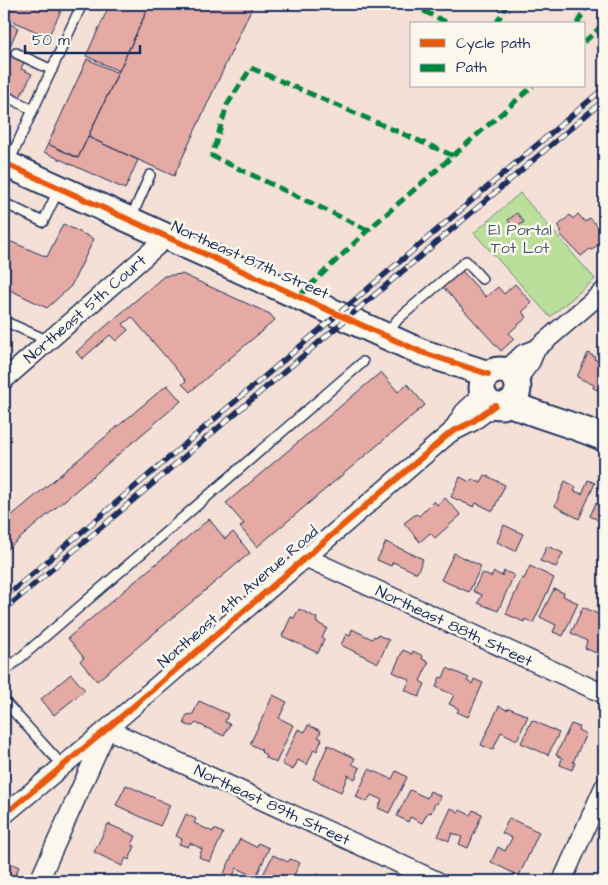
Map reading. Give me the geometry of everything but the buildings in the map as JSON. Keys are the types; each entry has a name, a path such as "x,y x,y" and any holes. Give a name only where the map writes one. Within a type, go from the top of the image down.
{"street":[{"name":"Northeast 87th Street","path":"5,167 59,188 499,389 540,401 577,426 604,438"},
{"name":"Northeast 5th Court","path":"4,380 166,238"},
{"name":"Northeast 4th Avenue Road","path":"4,816 450,434 464,412 499,389 531,361 536,349 604,291"},
{"name":"Northeast 88th Street","path":"305,557 604,694"},
{"path":"39,881 107,729"},
{"name":"Northeast 89th Street","path":"107,729 437,881"},
{"path":"562,881 604,787"}],"lane":[{"path":"5,167 82,4"},
{"path":"16,53 52,70"},
{"path":"4,95 33,110"},
{"path":"129,221 150,175"},
{"path":"4,203 42,222 59,188"},
{"path":"385,336 398,320 466,261 482,278"},
{"path":"4,321 49,341"},
{"path":"4,672 363,362"},
{"path":"4,701 63,766"}],"green space":[{"name":"El Portal Tot Lot","path":"520,193 595,279 550,317 474,233"}],"railway":[{"path":"4,598 604,88"},
{"path":"4,610 604,100"}],"marked path":[{"path":"410,4 446,22"},
{"path":"497,22 507,4"},
{"path":"578,22 588,4"},
{"path":"586,40 604,24"},
{"path":"368,230 212,156 227,105 251,68 454,156"},
{"path":"298,297 368,230 531,88"}],"cycle path":[{"path":"4,163 421,352 488,374"},
{"path":"4,815 107,729 450,433 472,422 495,405"}]}
